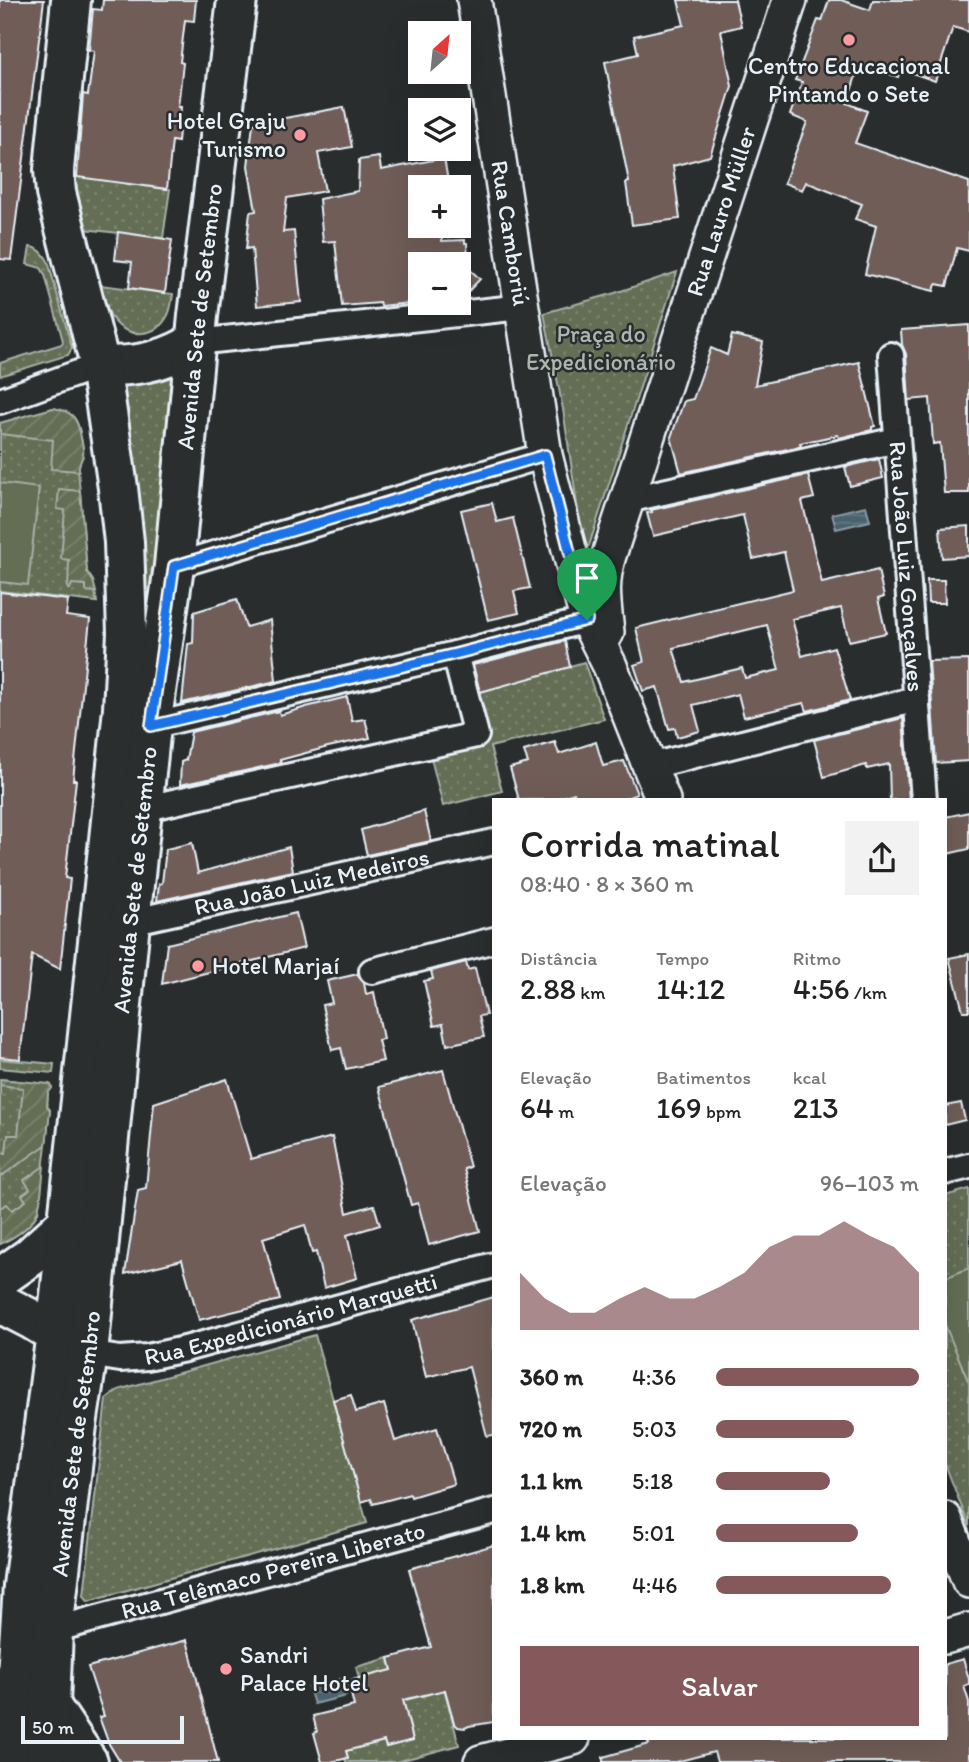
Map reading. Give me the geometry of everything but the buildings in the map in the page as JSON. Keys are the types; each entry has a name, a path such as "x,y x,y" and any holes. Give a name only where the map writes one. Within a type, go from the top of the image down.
{"main road":[{"name":"Avenida Sete de Setembro","path":"11,1762 23,1586 55,1333 123,709 127,633 124,542 100,365 55,182 71,0"},
{"name":"Avenida Sete de Setembro","path":"45,1762 53,1630 88,1354 151,726 174,566 195,342 237,0"},
{"name":"Rua Camboriú","path":"474,0 545,455 587,620 610,666"},
{"name":"Rua Lauro Müller","path":"610,666 603,575 790,0"},
{"path":"100,365 143,364 170,355 195,342"},
{"path":"610,666 662,798"},
{"path":"0,1278 30,1257 66,1224"},
{"path":"0,1303 88,1354"},
{"path":"947,1524 969,1581"},
{"path":"947,1636 969,1630"},
{"path":"50,1705 88,1762"},
{"path":"481,1762 565,1740"}],"street":[{"path":"195,342 523,307"},
{"path":"891,355 897,440"},
{"path":"0,401 100,365"},
{"name":"Rua João Luiz Gonçalves","path":"627,500 897,440 924,798"},
{"path":"174,566 545,455"},
{"path":"151,726 587,620"},
{"path":"142,809 476,735 455,654"},
{"path":"650,766 917,699"},
{"name":"Rua João Luiz Medeiros","path":"130,922 492,842"},
{"path":"372,971 492,941"},
{"path":"947,1172 969,1166"},
{"name":"Rua Expedicionário Marquetti","path":"88,1354 120,1359 147,1357 185,1349 492,1266"},
{"name":"Rua Telêmaco Pereira Liberato","path":"53,1630 492,1512"}],"green space":[{"path":"75,176 170,189 163,238 84,229"},
{"path":"30,247 40,251 48,261 72,348 68,355 0,376 0,363 62,344 63,341 45,275 41,268 27,264"},
{"name":"Praça do Expedicionário","path":"677,272 589,546 585,547 563,409 544,313"},
{"path":"100,285 173,294 169,313 157,328 150,331 127,331 111,317"},
{"path":"174,374 146,680 137,488 120,399 125,383 145,382"},
{"path":"53,408 70,414 80,431 83,452 78,470 87,572 93,581 97,602 0,591 0,423"},
{"path":"53,408 70,414 78,426 83,451 79,471 51,469 53,440 0,434 0,423"},
{"path":"0,483 39,488 28,585 0,582"},
{"path":"59,489 80,491 87,572 96,592 86,591 86,585 72,584 68,589 69,560 61,559 65,510 57,509"},
{"path":"584,662 604,719 490,747 502,791 443,806 430,754 488,739 477,693"},
{"path":"0,1059 54,1064 53,1073 0,1068"},
{"path":"0,1079 51,1085 52,1088 48,1093 47,1106 50,1110 38,1213 21,1232 0,1244"},
{"path":"0,1079 49,1084 52,1088 48,1093 47,1106 50,1110 46,1145 0,1177 0,1153 6,1153 8,1135 18,1135 23,1088 0,1085"},
{"path":"44,1166 37,1213 25,1229 0,1244 0,1208 7,1204 12,1210 26,1201 22,1195 30,1189 24,1180"},
{"path":"969,1189 969,1526 947,1469 947,1195"},
{"path":"969,1268 969,1383 947,1330 947,1277"},
{"path":"315,1335 367,1523 88,1601 84,1595 106,1399 118,1390"},
{"path":"389,1658 397,1695 406,1700 429,1694 442,1681 459,1745 396,1762 346,1762 346,1751 384,1741 386,1747 413,1740 404,1703 359,1678 356,1667"}],"water":[{"path":"866,506 870,521 836,529 832,514"},
{"path":"341,1679 346,1696 314,1704 309,1688"}],"place":[{"name":"Centro Educacional Pintando o Sete","path":"849,40"},
{"name":"Hotel Graju Turismo","path":"300,135"},
{"name":"Hotel Marjaí","path":"198,966"},
{"name":"Sandri Palace Hotel","path":"226,1669"}],"route":[{"path":"545,455 587,620 151,726 174,566 545,455"}]}
